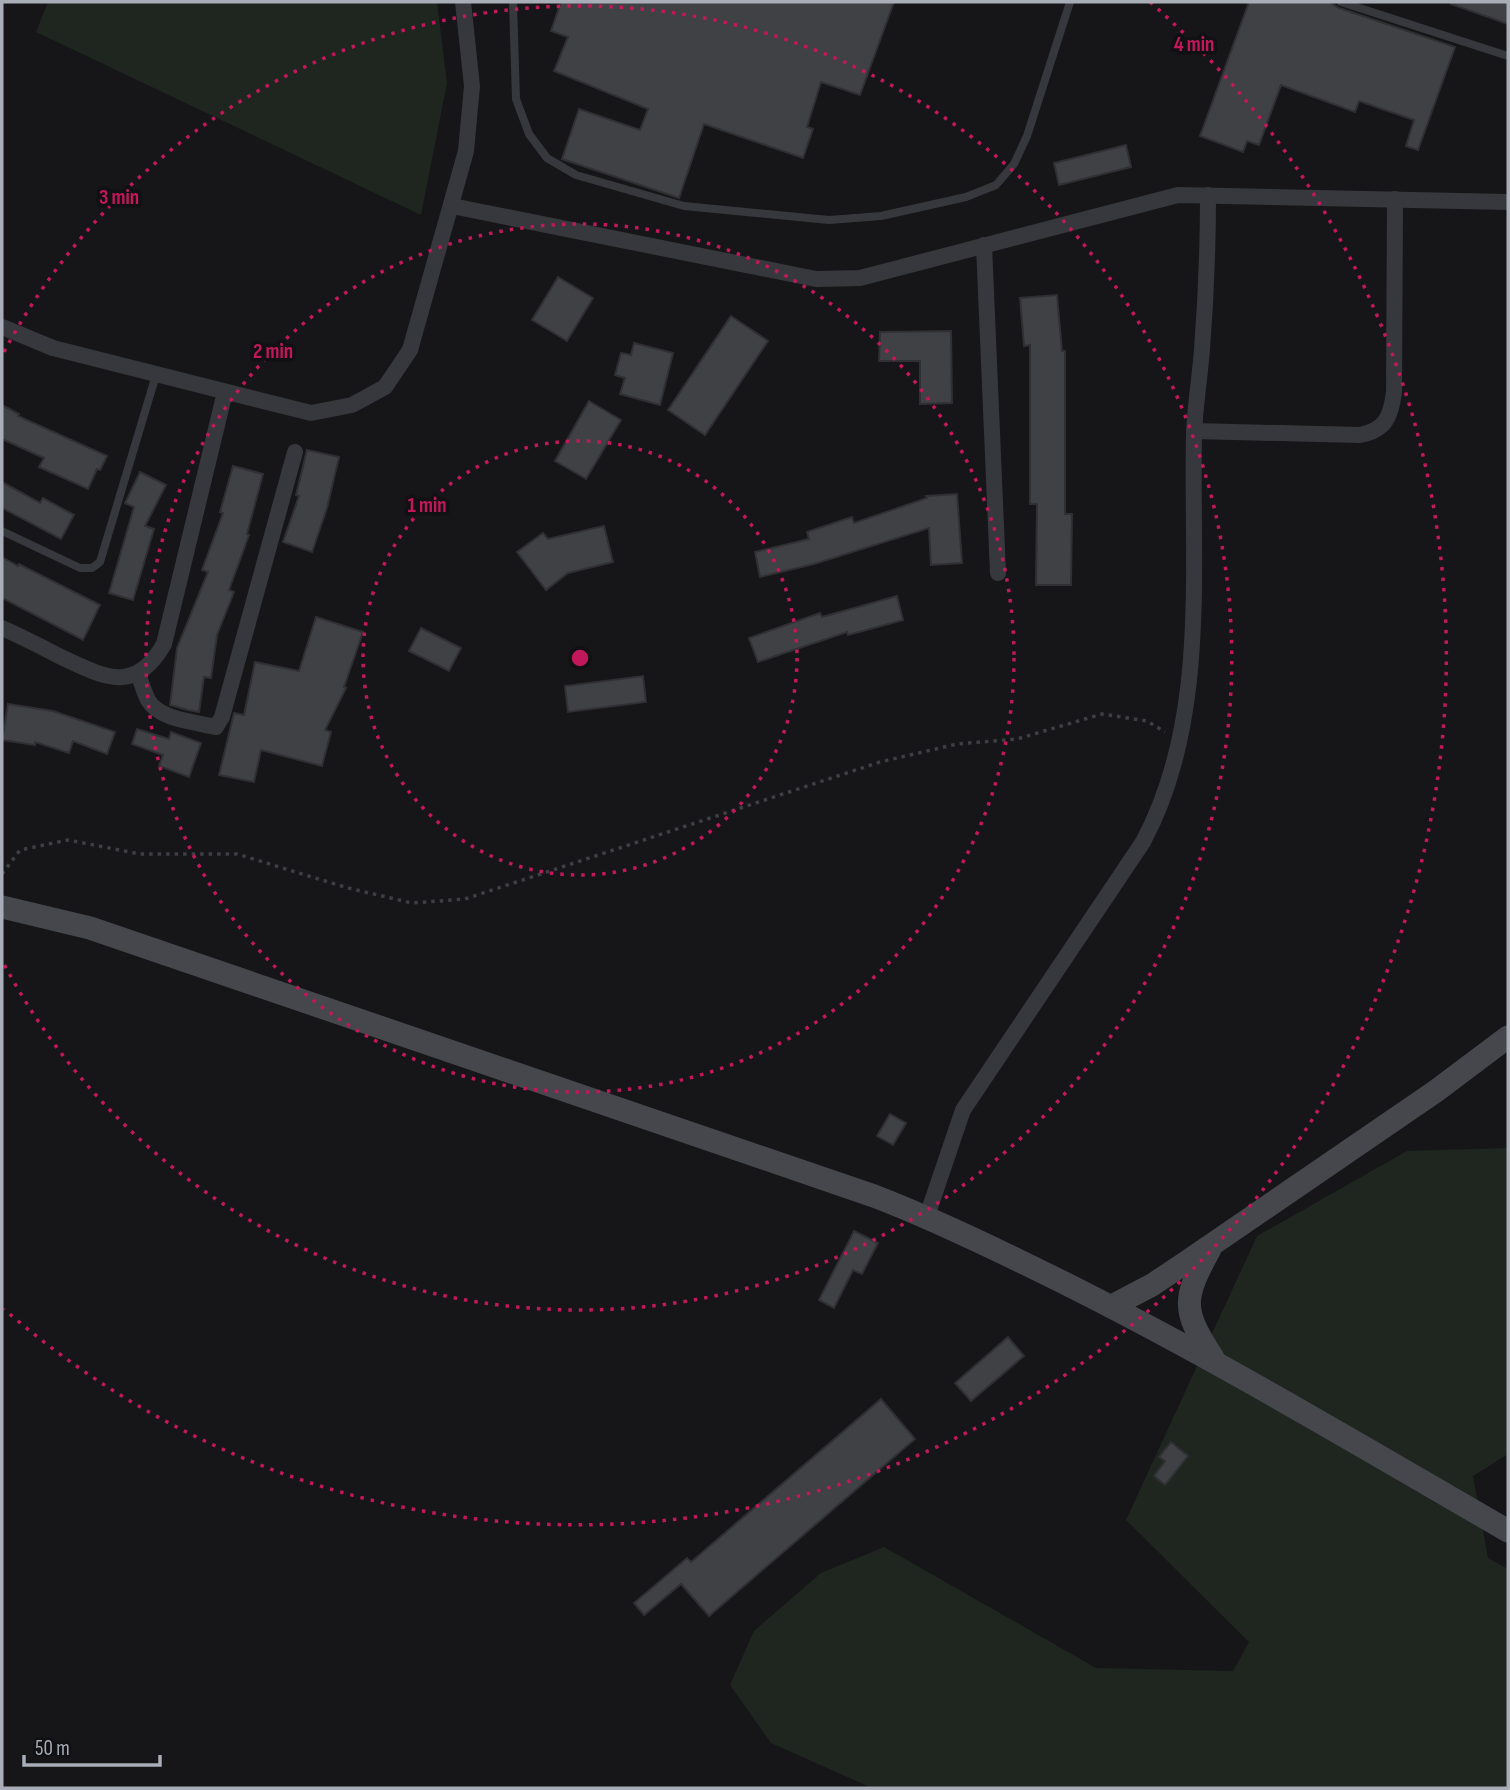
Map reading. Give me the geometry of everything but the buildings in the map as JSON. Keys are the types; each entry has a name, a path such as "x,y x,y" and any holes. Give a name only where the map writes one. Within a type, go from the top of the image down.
{"street":[{"path":"2,327 53,348 311,414 352,405 385,387 410,349 466,151 472,86 463,2"},
{"path":"452,206 816,279 860,278 1178,195 1508,202"},
{"path":"927,1216 963,1110 1143,842 1161,803 1184,712 1193,630 1194,431 1202,347 1208,195"},
{"path":"1194,431 1360,435 1372,433 1383,424 1391,411 1394,392 1395,199"},
{"path":"984,245 998,573"},
{"path":"2,628 96,673 120,678 138,673 154,661 164,644 225,393"},
{"path":"138,673 149,702 158,710 177,718 216,727 222,717 295,452"},
{"path":"2,908 90,928 927,1216 1112,1306 1215,1362 1508,1531"},
{"path":"1112,1306 1152,1285 1213,1244 1436,1091 1508,1037"},
{"path":"1213,1244 1190,1288 1188,1305 1197,1336 1215,1362"}],"lane":[{"path":"513,2 516,99 529,134 547,158 576,175 684,206 828,220 881,216 966,197 996,185 1014,164 1027,136 1070,2"},
{"path":"1341,2 1508,56"},
{"path":"2,531 80,568 92,568 100,562 156,375"}],"path":[{"path":"2,874 20,850 68,840 140,854 237,854 348,888 412,903 465,899 880,762 957,744 1017,739 1102,714 1147,721 1178,740"}],"shaded area":[{"path":"48,2 437,2 447,83 421,215 36,32"},
{"path":"1508,1148 1508,1454 1473,1476 1488,1558 1508,1569 1508,1788 872,1788 771,1743 730,1685 754,1631 821,1573 884,1547 1096,1668 1233,1671 1249,1642 1126,1520 1257,1236 1407,1151"}]}
